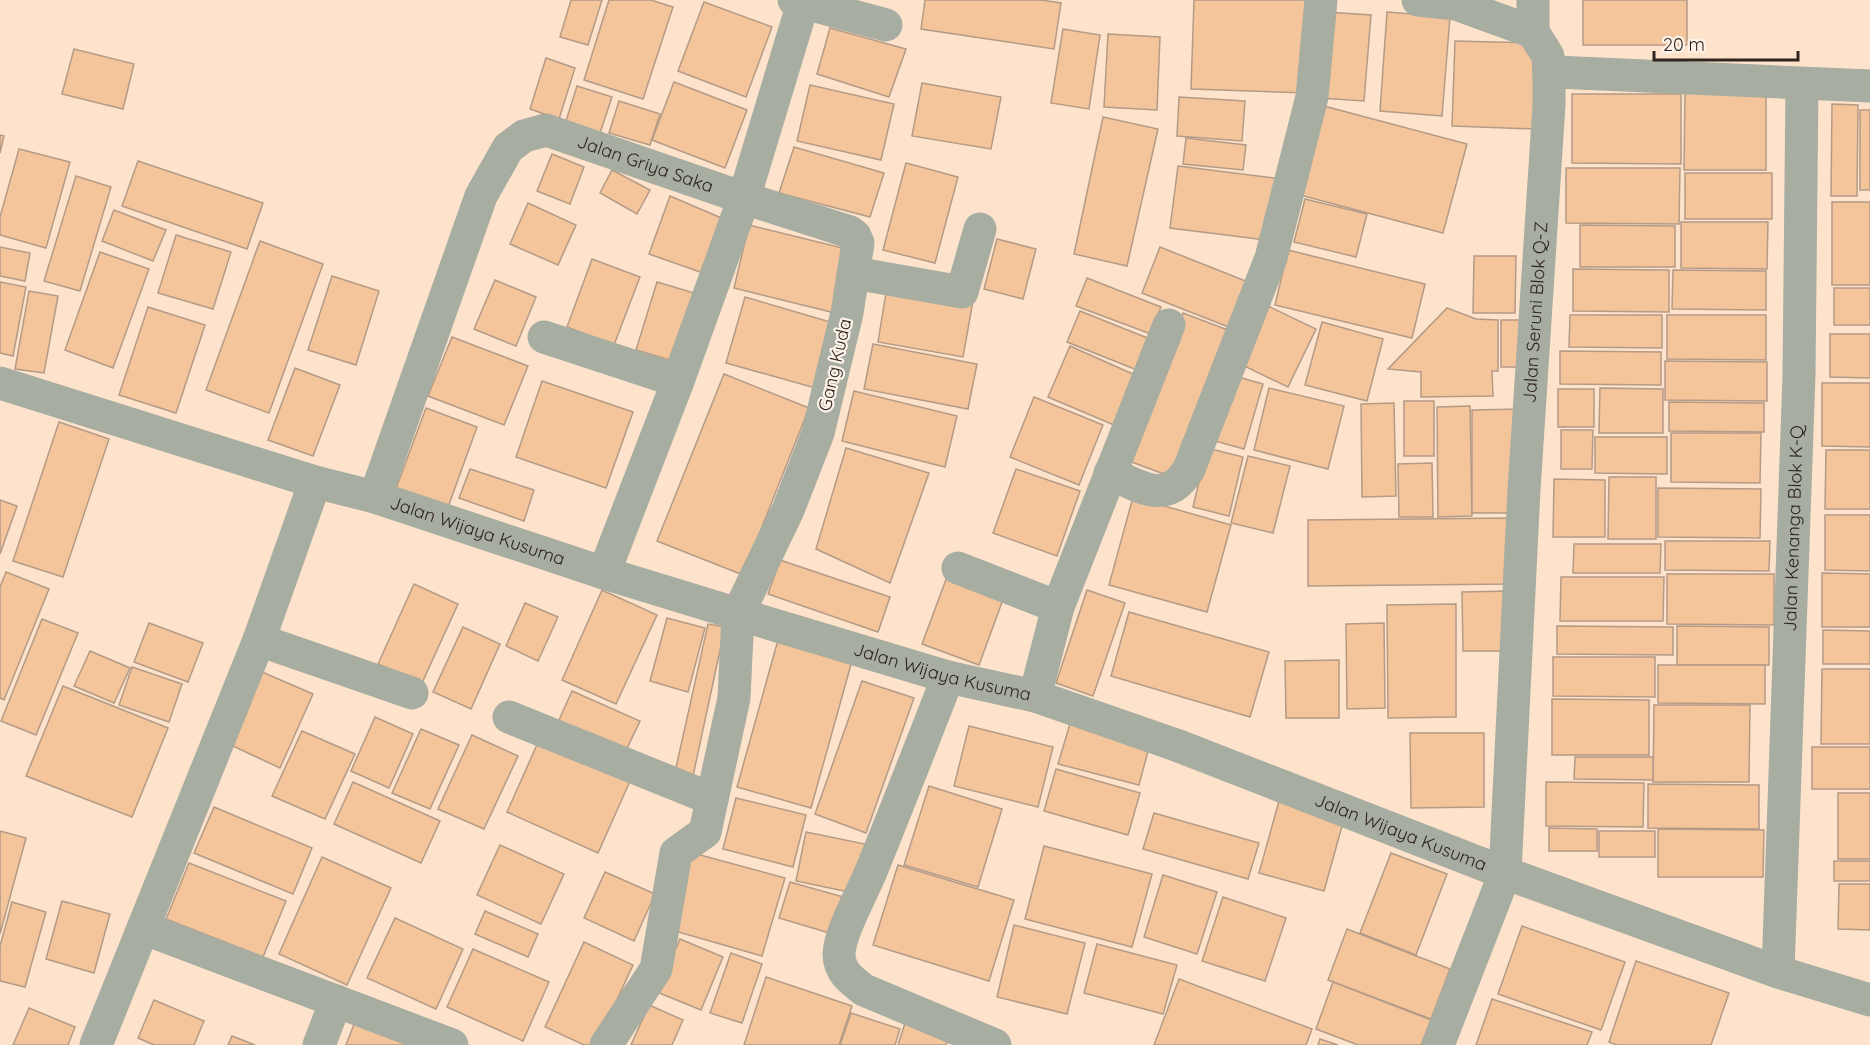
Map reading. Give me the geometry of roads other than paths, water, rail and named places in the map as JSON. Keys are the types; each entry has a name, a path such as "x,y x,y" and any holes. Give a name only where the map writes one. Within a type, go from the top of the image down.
{"street":[{"path":"1110,473 1146,489 1160,491 1176,486 1189,469 1272,258 1312,96 1321,0"},
{"path":"1418,0 1533,16"},
{"path":"604,573 678,381 744,198 799,1 886,24"},
{"name":"Jalan Seruni Blok Q-Z","path":"1438,1045 1504,873 1524,490 1549,105 1548,56 1533,16"},
{"path":"1549,76 1555,72 1870,86"},
{"name":"Jalan Kenanga Blok K-Q","path":"1778,972 1799,375 1802,84"},
{"name":"Jalan Griya Saka","path":"375,497 481,196 508,148 524,136 546,130 850,232 858,243 854,273"},
{"path":"854,273 962,292 980,229"},
{"name":"Gang Kuda","path":"738,614 788,510 818,433 847,313 854,273"},
{"path":"1035,696 1058,607 1169,325"},
{"path":"544,337 678,381"},
{"name":"Jalan Wijaya Kusuma","path":"0,383 315,482 375,497 604,573 738,614 948,677 1035,696 1176,745 1504,873 1778,972 1870,1000"},
{"path":"96,1045 259,640 315,482"},
{"path":"958,568 1058,607"},
{"path":"606,1045 656,969 676,853 705,832 734,698 738,614"},
{"path":"259,640 412,693"},
{"path":"948,677 871,872 849,921 839,953 846,977 864,990 995,1045"},
{"path":"509,717 712,799"},
{"path":"143,928 452,1045"},
{"path":"319,1045 336,1001"}]}
